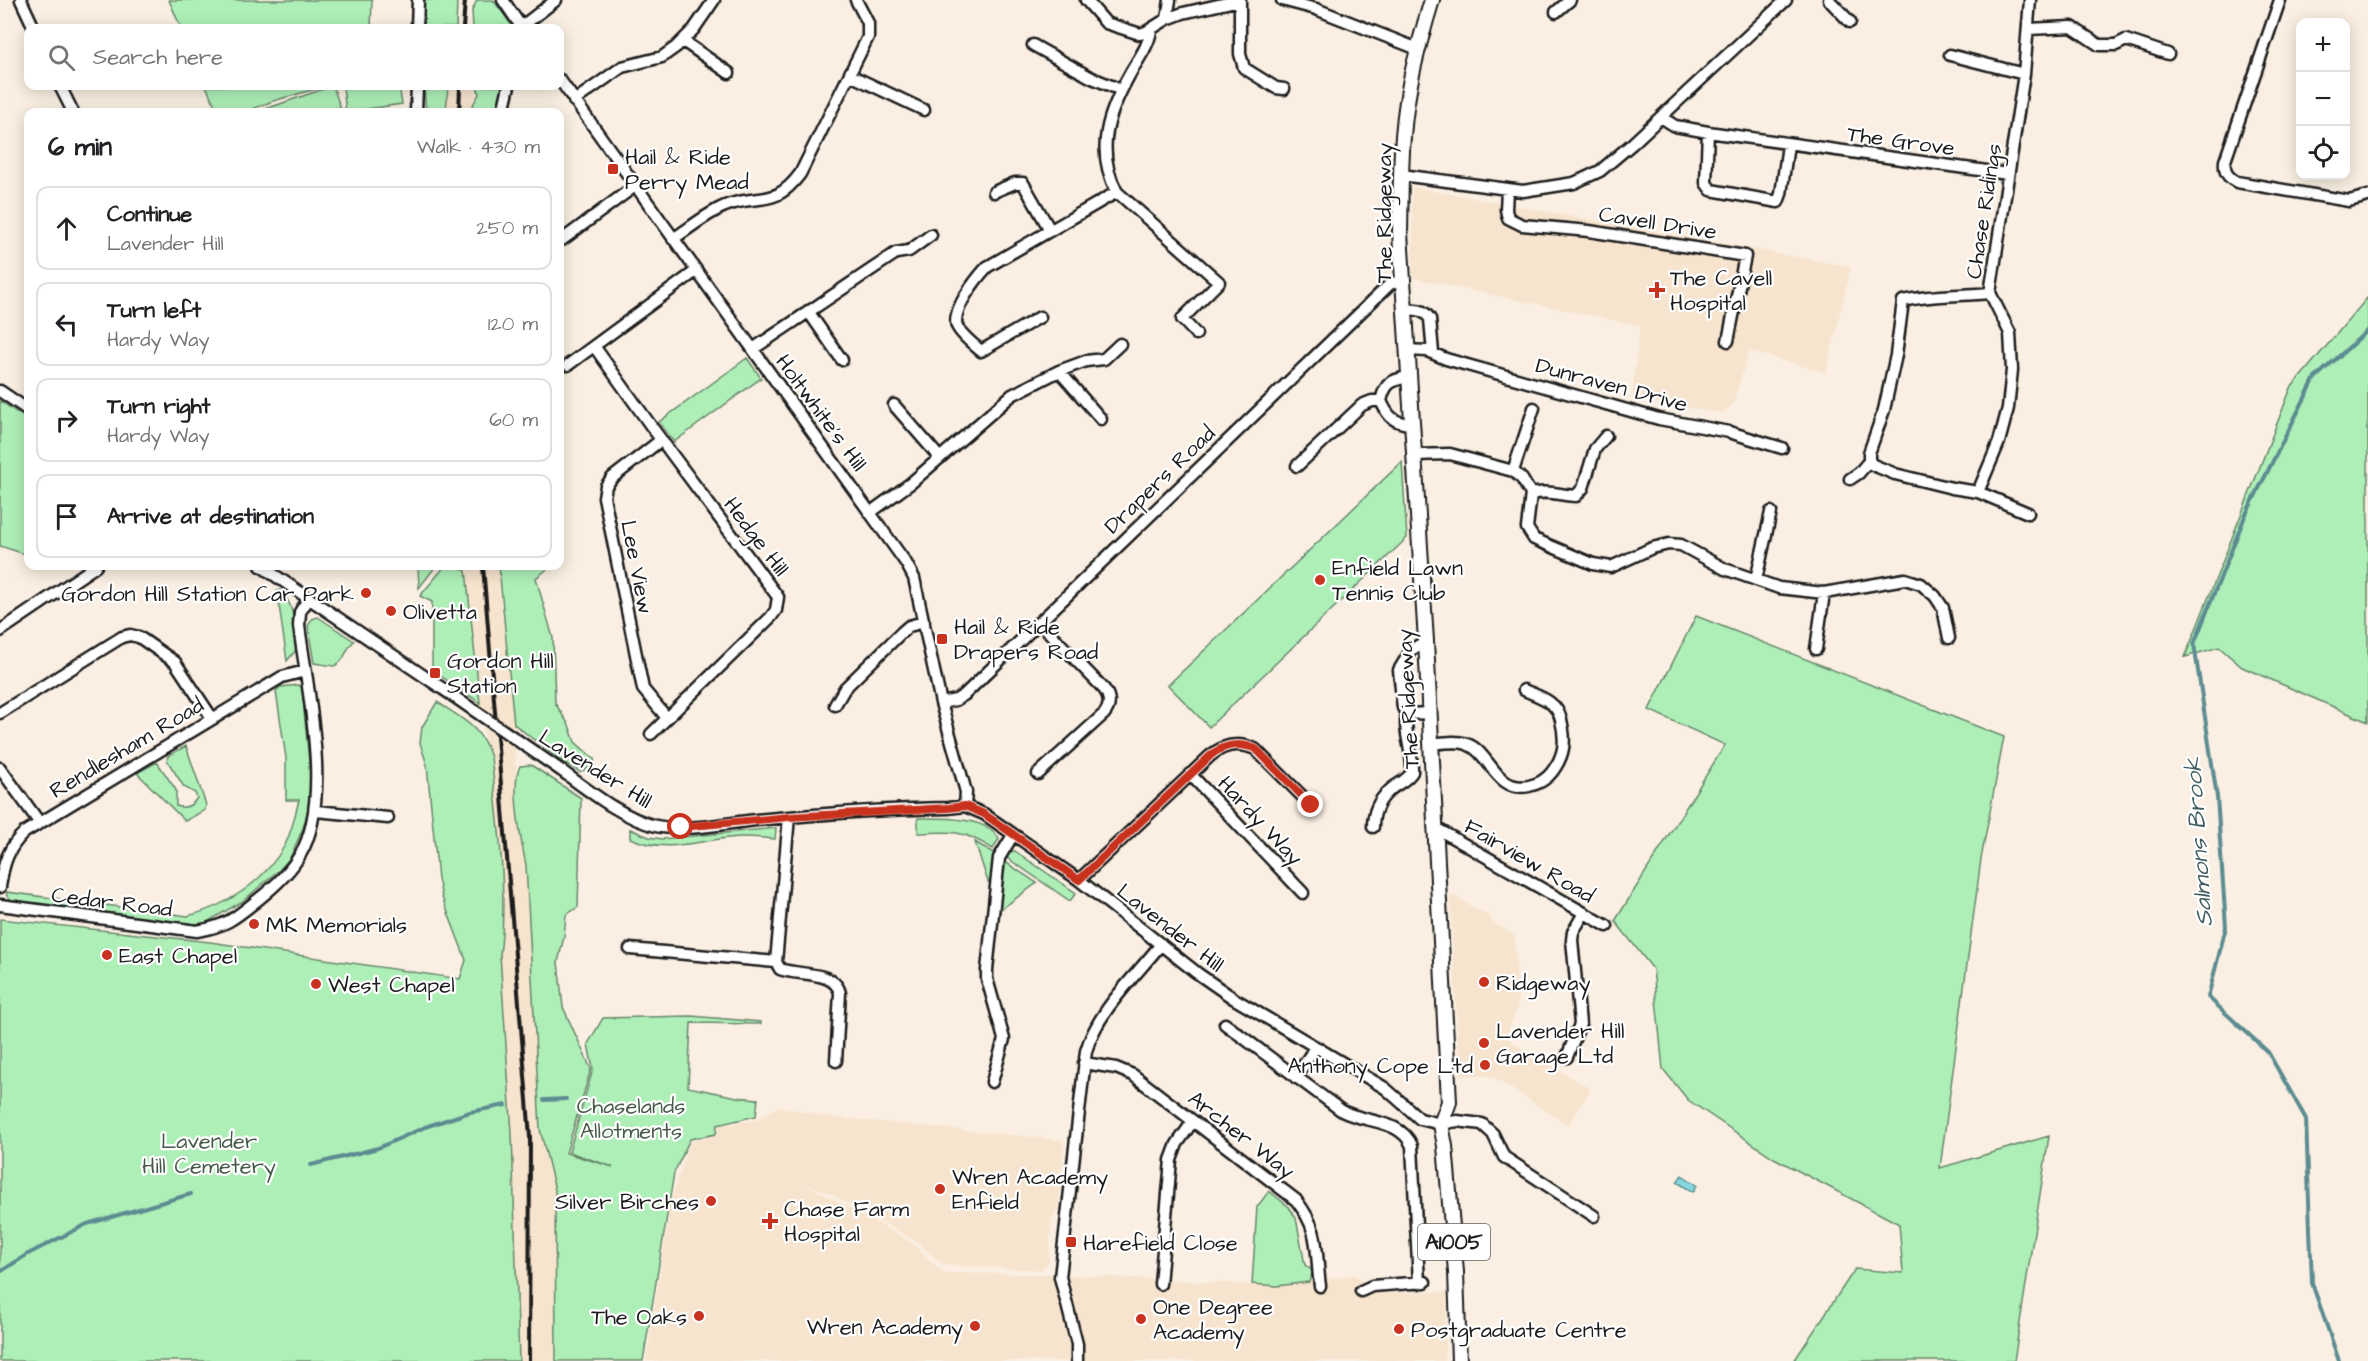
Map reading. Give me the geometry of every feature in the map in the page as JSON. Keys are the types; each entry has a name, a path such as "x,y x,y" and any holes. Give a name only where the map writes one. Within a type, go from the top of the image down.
{"main road":[{"name":"The Ridgeway","path":"1432,0 1418,49 1406,112 1401,175 1403,280 1426,641 1449,1102 1441,1125 1446,1146 1456,1272 1459,1361"}],"street":[{"path":"21,0 32,24"},
{"path":"417,24 418,0"},
{"path":"503,0 519,24"},
{"path":"527,24 556,0"},
{"path":"574,101 622,67 662,57 683,41 714,0"},
{"path":"673,239 721,208 734,203 768,199 778,195 800,174 867,37 868,23 856,0"},
{"path":"1086,0 1106,23 1134,33 1151,30 1167,19 1240,0 1239,54 1245,68 1250,74 1276,88 1284,89"},
{"path":"1167,19 1170,0"},
{"path":"1282,0 1316,9 1418,49"},
{"path":"1556,12 1570,0"},
{"path":"1401,175 1443,179 1507,190 1548,188 1574,183 1600,171 1662,117 1786,0"},
{"path":"1829,0 1850,22"},
{"name":"Chase Ridings","path":"1978,492 1999,442 2005,419 2012,370 2010,333 1990,293 2024,74 2030,0"},
{"path":"2280,0 2225,161 2224,171 2229,179 2237,182 2349,201 2368,197"},
{"path":"2028,29 2072,27 2099,45 2116,45 2126,40 2168,54"},
{"path":"1151,30 1148,42 1110,115 1106,138 1106,163 1117,192 1219,282 1182,319 1196,334"},
{"path":"683,41 729,73"},
{"path":"1033,45 1090,77 1121,90"},
{"path":"1950,55 2024,74"},
{"path":"850,75 924,110"},
{"name":"Holtwhite's Hill","path":"564,86 901,554 914,578 941,703 966,792 965,806"},
{"path":"62,90 71,108"},
{"path":"416,108 417,90"},
{"path":"504,108 508,90"},
{"name":"The Grove","path":"1662,117 1675,126 1707,132 2008,174"},
{"path":"1707,132 1706,183 1711,190 1778,202 1788,145"},
{"path":"994,192 1015,183 1023,183 1050,230"},
{"path":"564,239 635,186"},
{"name":"Cavell Drive","path":"1507,190 1508,218 1522,225 1589,231 1746,256 1728,341"},
{"path":"1040,317 981,351 959,329 956,319 958,309 987,267 1117,192"},
{"path":"753,349 896,253 909,251 931,235"},
{"path":"568,365 696,271"},
{"name":"Drapers Road","path":"941,703 956,700 964,695 1390,284 1403,280"},
{"path":"1850,479 1869,461 1869,453 1884,410 1894,363 1899,298 1990,293"},
{"path":"1404,310 1416,309 1428,315 1433,353"},
{"path":"808,311 842,360"},
{"path":"871,512 911,483 1012,395 1059,371 1086,361 1104,359 1120,344"},
{"name":"Hedge Hill","path":"594,346 778,597 778,603 771,617 651,734"},
{"name":"Dunraven Drive","path":"1407,350 1418,349 1659,419 1729,432 1782,448"},
{"path":"1059,371 1101,419"},
{"path":"1408,377 1387,383 1381,401 1387,415 1392,419 1411,424"},
{"path":"0,391 24,407"},
{"path":"1297,466 1362,405 1372,401 1381,401"},
{"path":"894,405 940,458"},
{"path":"1513,471 1534,408"},
{"path":"1531,494 1550,491 1565,496 1576,496 1583,488 1595,449 1606,436"},
{"name":"Lee View","path":"662,440 612,478 606,486 604,496 643,689 667,718"},
{"path":"1413,455 1450,454 1513,471 1522,479 1531,494 1527,528 1534,539 1593,564 1611,567 1652,548 1669,544 1681,545 1725,569 1779,588 1824,593 1905,579 1921,584 1935,596 1943,608 1949,638"},
{"path":"1869,461 1895,474 1978,492 2028,513"},
{"path":"1756,580 1771,512"},
{"path":"0,631 90,570"},
{"name":"Lavender Hill","path":"269,570 630,816 658,826 681,827 789,817 965,806 984,814 1079,880 1233,998 1385,1088 1420,1119 1441,1125"},
{"path":"1816,649 1824,593"},
{"path":"309,598 299,618 317,781 316,811 388,818"},
{"path":"835,705 845,688 902,632 909,626 924,622"},
{"path":"1038,774 1104,714 1109,703 1104,689 1039,622"},
{"path":"0,712 122,637 130,635 140,637 175,662 212,718"},
{"path":"1373,827 1373,816 1379,804 1390,789 1401,784 1412,772 1408,736 1404,728 1407,712 1401,704 1399,670 1411,650 1426,641"},
{"name":"Rendlesham Road","path":"0,887 4,862 16,839 39,822 282,677 304,671"},
{"path":"1430,744 1466,743 1481,752 1498,777 1511,784 1524,787 1538,784 1549,776 1560,761 1564,749 1564,732 1560,714 1553,704 1524,690"},
{"path":"1407,712 1428,713"},
{"name":"Hardy Way","path":"1079,880 1190,774 1217,750 1226,746 1246,746 1263,755 1311,805"},
{"path":"0,768 39,822"},
{"name":"Hardy Way","path":"1190,774 1303,893"},
{"name":"Cedar Road","path":"0,906 197,931 218,928 274,886 294,864 307,841 316,811"},
{"path":"789,817 776,962 780,969 795,974 824,977 837,985 840,993 836,1061"},
{"name":"Fairview Road","path":"1434,827 1607,926"},
{"path":"992,1082 1004,1039 987,979 987,970 999,858 1013,835"},
{"path":"1567,1057 1580,1024 1572,940 1584,913"},
{"path":"1077,1361 1077,1344 1060,1277 1084,1063 1089,1039 1094,1029 1161,944"},
{"path":"630,949 776,962"},
{"path":"1225,1024 1342,1111 1352,1116 1398,1128 1409,1137 1412,1146 1422,1282 1372,1286 1361,1291"},
{"path":"1296,1078 1315,1047"},
{"name":"Archer Way","path":"1084,1063 1125,1071 1296,1200 1305,1212 1316,1236 1320,1286"},
{"path":"1160,1284 1171,1160 1177,1144 1193,1121"},
{"path":"1441,1125 1457,1121 1482,1124 1493,1134 1504,1157 1594,1216"}],"shaded area":[{"path":"448,90 475,90 476,100 471,108 446,108"},
{"name":"The Cavell Hospital","path":"1412,187 1851,267 1826,373 1749,351 1733,404 1722,413 1654,403 1632,395 1640,326 1413,278"},
{"path":"466,571 500,571 501,605 511,681 520,839 526,865 540,1129 555,1190 556,1361 519,1361 512,1134 500,955 503,934 496,800 491,757 485,741 480,703"},
{"path":"1450,894 1491,917 1490,921 1515,936 1518,1007 1506,1036 1513,1043 1591,1089 1568,1125 1493,1077 1460,1076"},
{"name":"Chase Farm Hospital","path":"779,1106 822,1116 1064,1140 1058,1209 1051,1220 1049,1262 1041,1270 944,1265 917,1242 833,1195 802,1182 911,1242 943,1273 1058,1274 1277,1286 1355,1275 1375,1293 1447,1292 1445,1361 646,1361 671,1200 690,1141 715,1136 718,1126 755,1120"}],"green space":[{"path":"169,0 372,0 371,24 179,24"},
{"path":"423,0 457,0 456,24 420,24"},
{"path":"477,0 493,0 511,24 473,24 472,11"},
{"path":"208,90 312,90 255,108 216,108"},
{"path":"321,90 334,90 340,108 269,108"},
{"path":"343,90 400,90 402,104 374,108 346,108"},
{"path":"424,90 448,90 446,108 426,108"},
{"path":"478,90 507,90 502,108 471,108 479,94"},
{"path":"2368,297 2368,722 2242,667 2219,647 2185,657 2291,388"},
{"path":"747,358 761,378 674,442 659,422"},
{"path":"0,401 24,417 24,554 0,546"},
{"name":"Enfield Lawn Tennis Club","path":"1402,462 1407,538 1209,727 1168,685"},
{"path":"418,570 433,570 419,588"},
{"path":"442,570 466,571 480,703 432,670 432,602 420,596"},
{"path":"499,570 546,570 536,578 553,638 555,703 569,725 575,742 594,759 595,765 580,772 560,760 514,724"},
{"path":"280,590 292,610 294,626 296,650 287,661 277,591"},
{"path":"1696,616 2004,737 1981,859 1940,1168 2049,1136 2014,1361 1794,1361 1855,1269 1903,1273 1899,1224 1774,1158 1688,1100 1663,1069 1653,969 1615,921 1725,745 1649,710"},
{"path":"318,617 354,641 341,661 334,666 314,663 308,626 312,619"},
{"path":"299,685 302,688 310,773 310,803 303,828 290,858 243,901 202,925 15,903 7,896 6,892 188,916 217,906 244,890 256,881 277,858 285,845 293,823 299,800 286,800 286,758 276,691 280,687"},
{"name":"Lavender Hill Cemetery","path":"437,702 463,719 476,731 491,757 503,882 500,955 512,1134 519,1361 0,1361 0,919 210,942 460,979 466,960 442,897 438,879 427,765 420,743 422,727"},
{"path":"186,746 206,805 205,810 185,821 137,773 157,762 176,790 176,806 191,805 197,798 195,793 184,787 167,760 168,756"},
{"name":"Chaselands Allotments","path":"531,765 581,798 578,907 566,915 558,962 563,1007 591,1069 566,1153 613,1167 569,1152 593,1069 588,1044 603,1018 691,1016 761,1022 761,1024 691,1023 688,1087 758,1099 756,1116 717,1125 716,1134 690,1139 674,1173 643,1361 556,1361 555,1190 540,1129 526,865 516,800 517,775 520,766"},
{"path":"918,818 974,822 993,831 999,839 993,849 974,838 957,833 918,833"},
{"path":"776,828 775,839 739,837 667,846 630,838 630,829 649,837 662,839"},
{"path":"975,842 995,854 992,882 988,882"},
{"path":"1015,851 1076,893 1070,901 1006,857 1009,852"},
{"path":"1002,860 1037,883 997,912"},
{"path":"1269,1191 1289,1207 1296,1218 1305,1265 1313,1271 1309,1282 1277,1286 1252,1284 1257,1207"}],"water":[{"path":"1682,1175 1697,1185 1693,1192 1677,1182"}],"waterway":[{"name":"Salmons Brook","path":"2339,1361 2312,1283 2306,1119 2268,1052 2208,997 2226,927 2217,797 2194,644 2245,516 2315,378 2368,330"},
{"path":"544,1100 566,1099"},
{"path":"311,1165 378,1148 425,1127 470,1112 506,1105"},
{"path":"0,1272 28,1254 87,1224 191,1194"}],"railway":[{"path":"463,24 465,0"},
{"path":"459,108 460,90"},
{"path":"483,570 530,1137 529,1361"}],"place":[{"name":"Hail & Ride Perry Mead","path":"613,169"},
{"name":"The Cavell Hospital","path":"1657,290"},
{"name":"Enfield Lawn Tennis Club","path":"1320,580"},
{"name":"Gordon Hill Station Car Park","path":"366,593"},
{"name":"Olivetta","path":"391,611"},
{"name":"Hail & Ride Drapers Road","path":"942,639"},
{"name":"Gordon Hill Station","path":"435,673"},
{"name":"MK Memorials","path":"254,924"},
{"name":"East Chapel","path":"107,955"},
{"name":"Ridgeway","path":"1484,982"},
{"name":"West Chapel","path":"316,984"},
{"name":"Lavender Hill Garage Ltd","path":"1484,1043"},
{"name":"Anthony Cope Ltd","path":"1485,1065"},
{"name":"Wren Academy Enfield","path":"940,1189"},
{"name":"Silver Birches","path":"711,1201"},
{"name":"Chase Farm Hospital","path":"770,1221"},
{"name":"Harefield Close","path":"1071,1242"},
{"name":"The Oaks","path":"699,1316"},
{"name":"One Degree Academy","path":"1141,1319"},
{"name":"Wren Academy","path":"975,1326"},
{"name":"Postgraduate Centre","path":"1399,1329"}],"route":[{"path":"681,827 789,817 965,806 984,814 1079,880 1210,756 1226,746 1236,745 1256,749 1311,805"}]}
